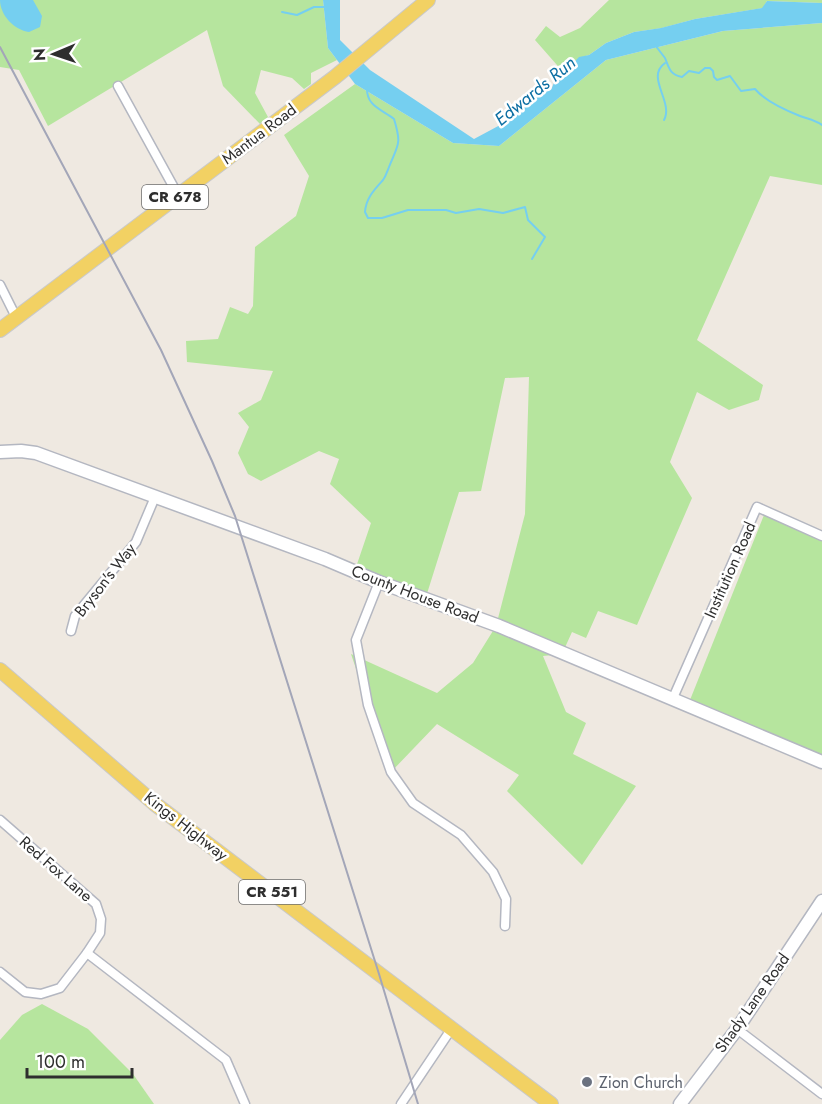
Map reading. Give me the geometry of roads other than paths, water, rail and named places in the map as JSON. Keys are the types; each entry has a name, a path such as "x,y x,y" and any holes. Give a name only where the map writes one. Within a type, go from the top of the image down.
{"main road":[{"name":"Mantua Road","path":"0,330 335,78 428,0"},
{"name":"Kings Highway","path":"0,670 155,804 551,1104"}],"street":[{"path":"118,86 178,195"},
{"path":"0,285 16,317"},
{"name":"County House Road","path":"0,452 36,453 325,559 379,582 499,626 822,762"},
{"name":"Bryson's Way","path":"71,631 75,616 136,542 155,497"},
{"name":"Institution Road","path":"673,698 757,507 822,536"},
{"path":"379,582 356,640 368,705 391,772 413,803 461,835 493,872 506,899 505,926"},
{"name":"Red Fox Lane","path":"0,820 96,904 101,919 100,933 60,988 48,993 25,992 0,972"},
{"name":"Shady Lane Road","path":"680,1104 736,1029 822,901"},
{"path":"87,953 226,1060 245,1104"},
{"path":"401,1104 452,1028"},
{"path":"736,1029 822,1094"}],"water":[{"path":"0,0 33,0 42,16 40,27 29,32 13,25 2,11"},
{"path":"323,0 340,0 340,40 370,70 474,139 502,124 528,96 551,90 558,73 564,73 579,57 589,55 606,43 634,32 762,8 767,1 822,3 822,23 723,31 606,60 499,146 453,143 355,84 328,48"}],"waterway":[{"path":"282,12 297,15 314,7 326,7"},
{"path":"655,45 675,75 682,77 689,71 699,73 705,68 710,68 717,80 730,76 741,91 755,89 776,105 822,125"},
{"path":"664,120 666,105 658,75 665,63"},
{"path":"367,87 369,99 394,119 398,134 397,149 386,175 367,202 365,212 368,218 382,218 408,210 446,210 456,213 479,209 503,213 525,207 528,220 545,237 532,259"}],"railway":[{"path":"0,47 161,350 235,516 418,1104"}],"place":[{"name":"Zion Church","path":"587,1082"}],"water label":[{"name":"Edwards Run","path":"535,91"}]}
